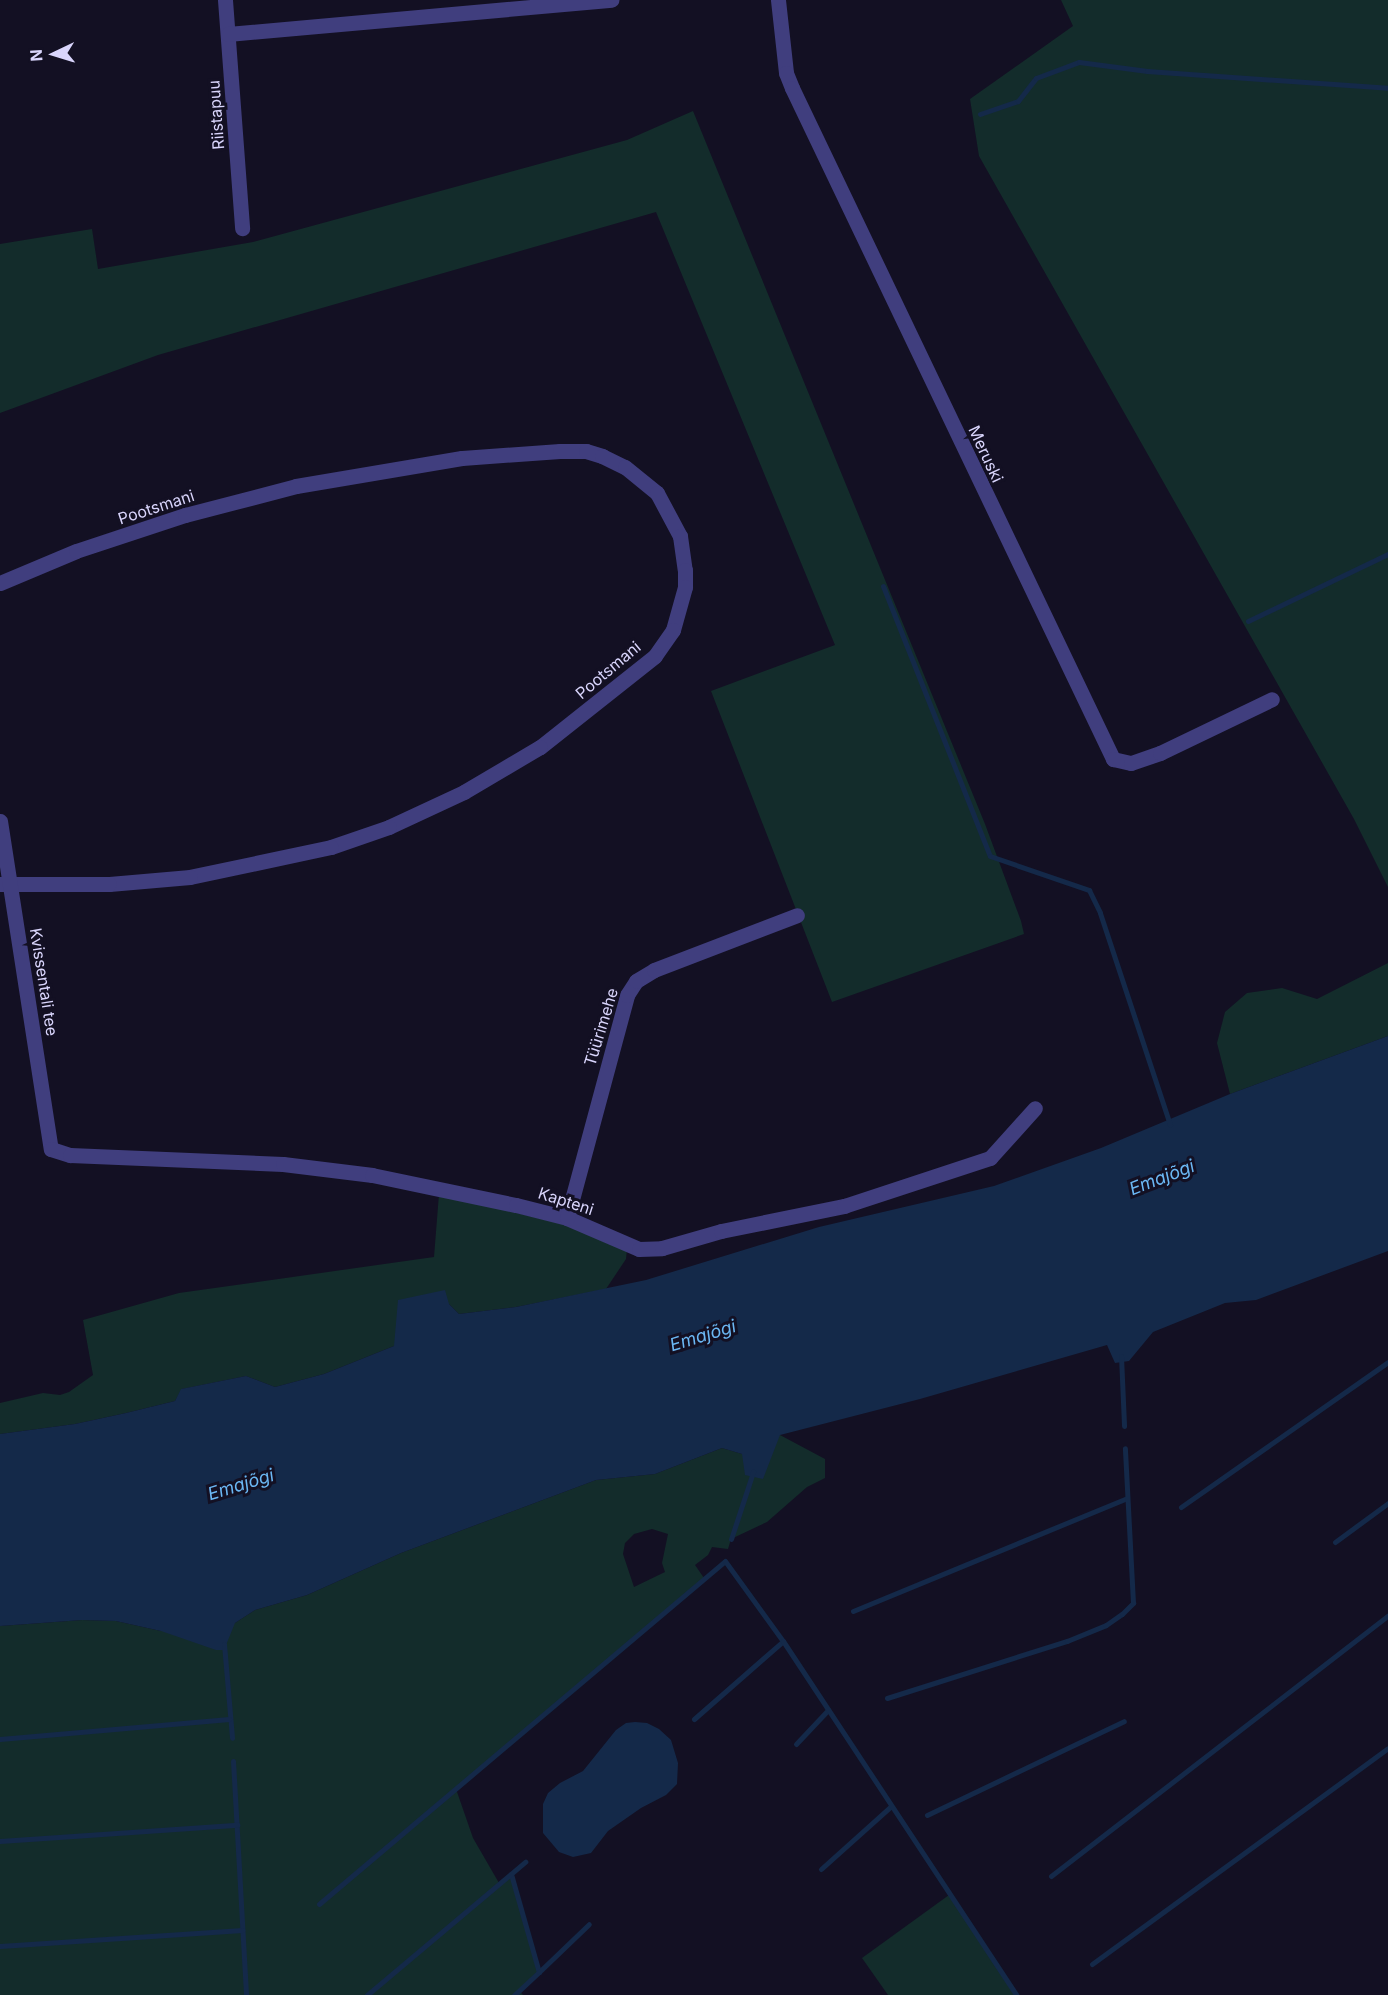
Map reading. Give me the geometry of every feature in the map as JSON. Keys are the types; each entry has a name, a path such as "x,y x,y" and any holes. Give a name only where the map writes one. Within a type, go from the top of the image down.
{"street":[{"name":"Riistapuu","path":"225,0 242,228"},
{"path":"228,34 611,0"},
{"name":"Meruski","path":"778,0 786,74 792,88 1113,759 1131,763 1160,753 1272,699"},
{"name":"Pootsmani","path":"0,583 76,551 185,515 296,486 462,458 560,451 586,451 602,456 625,467 657,493 680,536 685,570 685,587 673,630 654,656 540,747 464,792 399,822 331,846 190,877 109,884 5,885"},
{"name":"Kvissentali tee","path":"0,821 5,885 51,1149"},
{"name":"Tüürimehe","path":"567,1218 627,995 636,981 654,970 797,915"},
{"name":"Kapteni","path":"51,1149 70,1155 140,1156 284,1164 372,1175 567,1218 639,1249 662,1248 721,1230 844,1206 990,1158 1035,1108"}],"green space":[{"path":"1061,0 1388,0 1388,887 1354,819 979,156 970,99 1073,26"},
{"path":"693,111 985,824 1024,934 832,1002 711,691 835,645 656,212 158,355 0,413 0,244 92,229 98,269 253,242 627,140"},
{"path":"1388,963 1388,1036 1230,1094 1217,1043 1225,1012 1247,993 1282,988 1317,999"},
{"path":"439,1194 562,1224 627,1249 626,1259 606,1289 516,1307 459,1314 449,1304 394,1346 324,1374 275,1387 246,1376 182,1389 175,1401 126,1413 75,1424 0,1434 0,1403 43,1393 60,1395 69,1392 93,1375 83,1320 179,1293 434,1257"},
{"path":"780,1435 825,1459 825,1478 807,1487 767,1522 731,1539 728,1549 712,1547 708,1555 695,1565 704,1578 456,1789 473,1838 499,1883 511,1874 539,1972 519,1990 523,1995 0,1995 0,1626 82,1620 116,1621 161,1631 235,1623 255,1610 307,1595 401,1553 596,1480 655,1474 722,1448 742,1454","holes":["652,1529 668,1534 662,1563 665,1572 634,1587 623,1554 625,1543 634,1534"]},
{"path":"949,1895 1016,1995 888,1995 862,1958"}],"water":[{"name":"Emajõgi","path":"1388,1036 1388,1251 1256,1300 1225,1303 1153,1332 1129,1361 1115,1363 1107,1345 920,1399 780,1435 763,1479 745,1475 742,1454 722,1448 655,1474 596,1480 401,1553 307,1595 255,1610 235,1623 224,1650 216,1650 161,1631 116,1621 82,1620 0,1626 0,1434 75,1424 126,1413 175,1401 181,1389 246,1376 275,1387 324,1374 394,1346 398,1300 445,1290 449,1304 459,1314 516,1307 646,1280 819,1227 994,1186 1101,1148 1230,1094"},
{"path":"626,1723 647,1723 659,1729 671,1740 678,1763 677,1784 666,1795 641,1808 608,1831 591,1853 573,1857 559,1852 543,1833 543,1804 548,1793 560,1783 583,1771 616,1730"}],"waterway":[{"path":"980,114 1018,101 1036,78 1079,62 1147,71 1388,88"},
{"path":"1248,621 1388,554"},
{"path":"883,586 990,856 1089,890 1100,913 1170,1125"},
{"path":"1121,1356 1124,1426"},
{"path":"1181,1507 1388,1362"},
{"path":"887,1698 1067,1641 1106,1625 1133,1603 1125,1448"},
{"path":"731,1539 753,1472"},
{"path":"853,1611 1127,1498"},
{"path":"1335,1542 1388,1503"},
{"path":"319,1904 725,1561 783,1641 1016,1995"},
{"path":"1051,1876 1388,1616"},
{"path":"694,1719 783,1641"},
{"path":"224,1644 232,1738"},
{"path":"796,1744 828,1710"},
{"path":"0,1739 229,1719"},
{"path":"927,1815 1124,1721"},
{"path":"1092,1964 1388,1748"},
{"path":"233,1761 246,1995"},
{"path":"821,1869 890,1807"},
{"path":"0,1841 237,1825"},
{"path":"367,1995 525,1862"},
{"path":"511,1874 539,1972 514,1995"},
{"path":"539,1972 589,1924"},
{"path":"0,1946 242,1930"}]}
